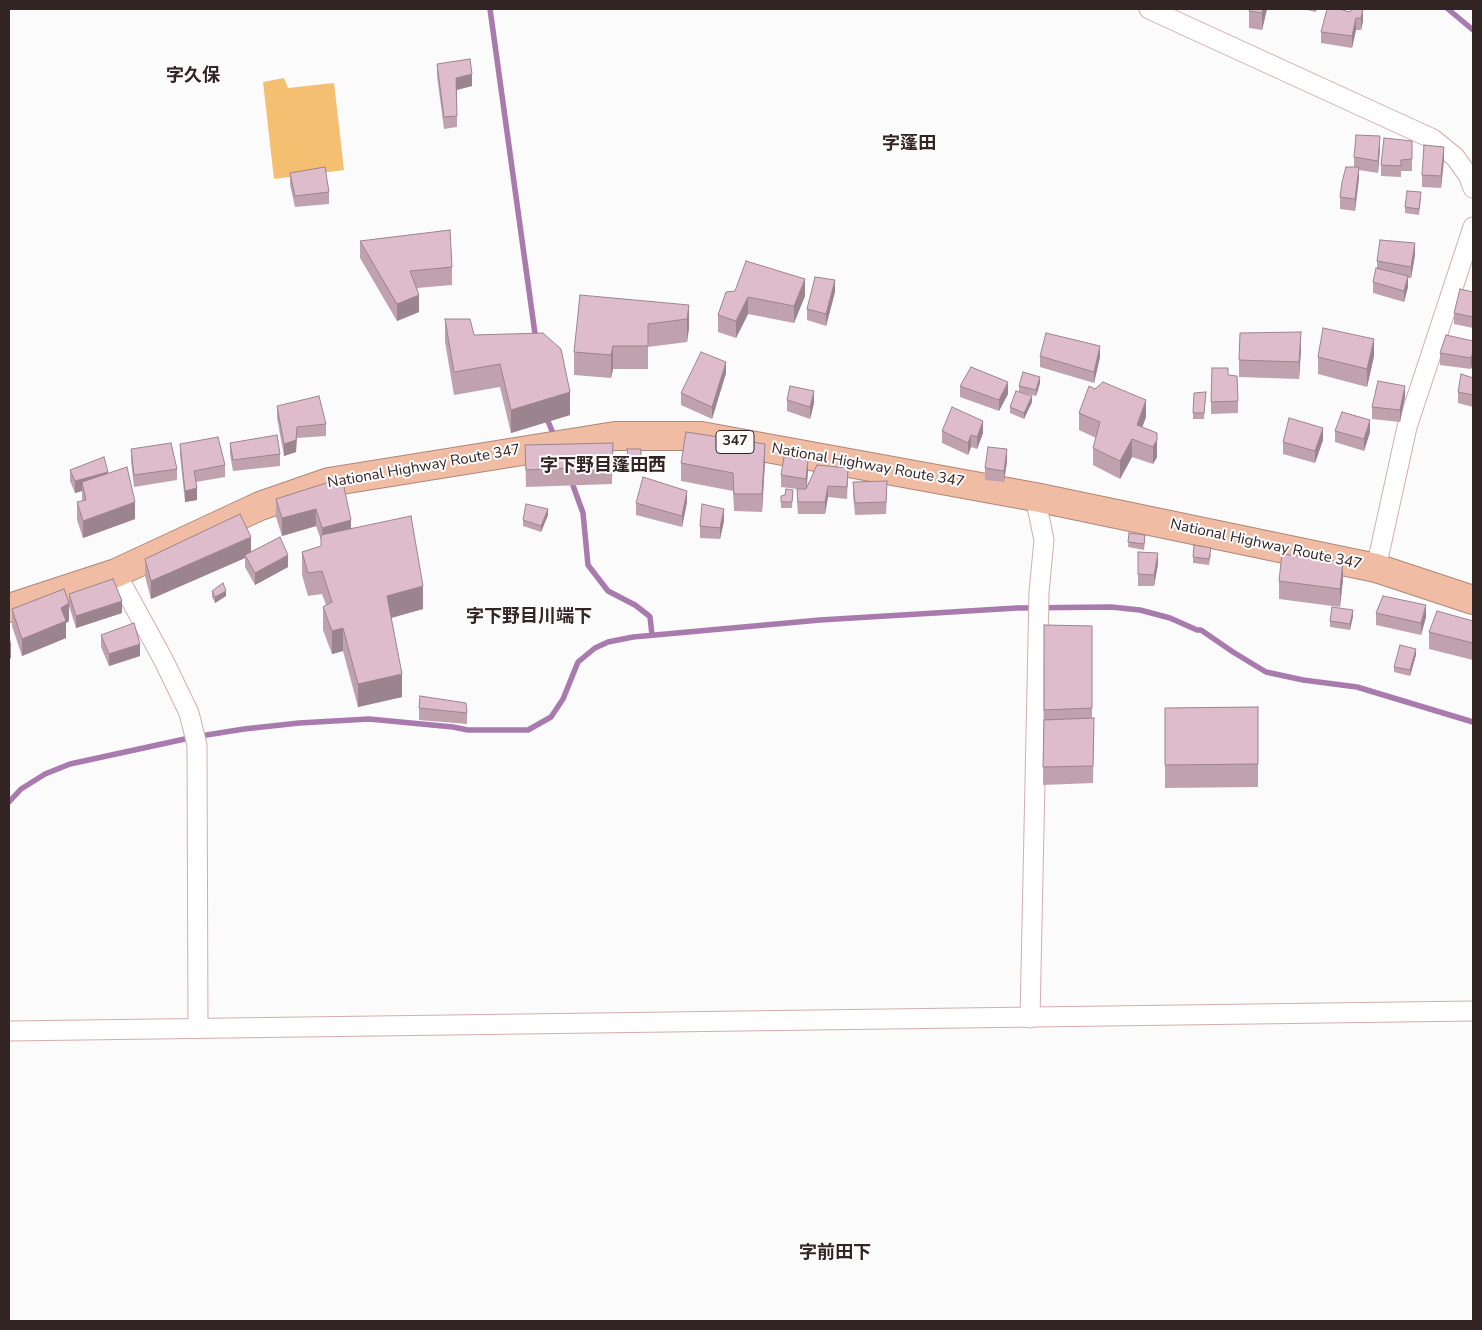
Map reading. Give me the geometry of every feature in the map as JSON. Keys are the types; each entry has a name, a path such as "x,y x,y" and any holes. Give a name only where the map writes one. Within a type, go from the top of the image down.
{"highway":[{"name":"National Highway Route 347","path":"9,608 116,573 260,506 328,482 615,436 700,436 1035,497 1376,568 1473,600"}],"street":[{"path":"1149,9 1433,139 1455,157 1468,175 1473,188"},
{"path":"1376,568 1407,427 1473,227"},
{"path":"1030,1018 1039,592 1044,540 1035,497"},
{"path":"116,573 164,661 189,713 195,737 198,1028"},
{"path":"9,1031 1473,1012"}],"shaded area":[{"path":"284,78 288,88 334,83 344,170 274,179 263,82"}],"building":[{"path":"1250,9 1263,9 1262,13 1249,11"},
{"path":"1327,9 1339,9 1350,12 1351,9 1363,9 1361,18 1356,18 1352,36 1321,32"},
{"path":"470,59 472,74 456,78 457,116 444,117 437,64"},
{"path":"1356,135 1380,136 1378,161 1354,157"},
{"path":"1384,138 1412,141 1412,159 1401,160 1401,166 1381,165"},
{"path":"1424,145 1444,147 1441,176 1422,175"},
{"path":"325,167 329,192 295,196 290,173"},
{"path":"1346,167 1359,167 1355,199 1340,197"},
{"path":"1407,191 1421,192 1419,209 1405,207"},
{"path":"450,230 452,267 410,271 419,295 397,304 360,241"},
{"path":"1380,240 1415,243 1411,267 1377,261"},
{"path":"746,261 805,279 794,306 748,297 736,321 718,315 726,292 735,291"},
{"path":"1376,268 1408,276 1404,291 1373,282"},
{"path":"815,277 835,280 826,314 807,309"},
{"path":"1460,289 1473,292 1473,317 1454,313"},
{"path":"580,295 689,305 687,319 648,324 648,346 613,346 611,355 574,352"},
{"path":"445,319 470,319 474,335 543,333 561,349 570,392 511,410 500,364 454,372"},
{"path":"1323,328 1374,339 1367,369 1318,357"},
{"path":"1301,332 1299,362 1239,360 1240,333"},
{"path":"1046,333 1100,346 1094,372 1040,356"},
{"path":"1446,335 1473,341 1471,358 1440,353"},
{"path":"701,352 726,362 712,407 681,393"},
{"path":"971,367 1008,382 999,400 960,386"},
{"path":"1212,368 1228,368 1228,375 1237,376 1238,401 1211,402"},
{"path":"1023,372 1040,377 1036,390 1019,386"},
{"path":"1461,374 1473,378 1473,395 1458,392"},
{"path":"1378,381 1405,386 1400,410 1372,407"},
{"path":"1103,382 1146,400 1137,425 1157,433 1157,440 1153,447 1132,439 1120,461 1093,448 1100,422 1079,413 1089,386 1095,389"},
{"path":"790,386 814,391 810,407 787,400"},
{"path":"1016,391 1032,396 1024,413 1010,407"},
{"path":"1206,392 1204,413 1193,413 1194,393"},
{"path":"319,396 326,424 297,427 296,440 284,444 277,406"},
{"path":"952,407 983,421 977,437 971,435 968,443 942,431"},
{"path":"1342,412 1370,420 1364,439 1335,431"},
{"path":"1289,418 1323,428 1315,451 1283,442"},
{"path":"686,432 765,444 762,494 734,494 733,473 681,463"},
{"path":"277,435 280,454 233,460 230,443"},
{"path":"218,437 225,465 194,471 197,488 185,491 180,444"},
{"path":"171,443 177,469 134,475 131,449"},
{"path":"613,443 612,466 526,470 525,445"},
{"path":"988,447 1007,449 1004,471 985,468"},
{"path":"627,449 641,449 641,465 629,465"},
{"path":"104,457 108,472 75,481 70,470"},
{"path":"784,457 808,460 806,479 781,475"},
{"path":"817,465 848,468 847,487 828,486 825,502 798,502 797,489 806,489"},
{"path":"127,467 135,502 83,521 77,502 86,500 82,482"},
{"path":"643,477 687,491 682,516 636,503"},
{"path":"342,478 351,520 322,528 316,509 282,518 276,499"},
{"path":"887,481 886,502 855,503 853,482"},
{"path":"786,489 793,490 792,502 781,502 781,496 785,495"},
{"path":"526,504 548,509 541,526 523,520"},
{"path":"702,504 724,509 720,528 700,526"},
{"path":"240,514 251,537 151,581 145,559"},
{"path":"411,516 423,586 387,596 402,674 358,684 343,628 332,631 323,607 332,602 322,571 308,573 302,552 321,546 321,535"},
{"path":"1129,533 1145,535 1144,544 1128,542"},
{"path":"280,537 288,555 255,573 245,555"},
{"path":"1194,545 1211,548 1209,559 1193,557"},
{"path":"1138,552 1158,553 1154,575 1138,574"},
{"path":"1282,554 1343,562 1340,589 1279,581"},
{"path":"113,579 122,601 76,616 69,594"},
{"path":"223,583 226,591 215,597 212,591"},
{"path":"64,589 69,603 61,608 66,621 22,639 12,609"},
{"path":"1383,596 1426,605 1421,623 1376,613"},
{"path":"1332,607 1353,610 1350,624 1330,621"},
{"path":"1437,611 1473,621 1473,643 1429,632"},
{"path":"134,623 140,644 109,654 101,635"},
{"path":"1044,625 1092,626 1092,708 1044,710"},
{"path":"1400,645 1416,649 1410,670 1394,667"},
{"path":"420,696 466,703 467,713 419,708"},
{"path":"1258,707 1258,764 1165,765 1165,708"},
{"path":"1094,718 1093,766 1043,767 1044,720"}],"waterway":[{"path":"490,9 536,341"},
{"path":"1448,9 1473,30"},
{"path":"545,414 555,438"},
{"path":"571,480 583,513 588,565 608,591 635,605 650,617 652,635"},
{"path":"9,802 21,789 45,774 70,764 194,737 244,729 299,723 369,719 468,730 528,730 551,717 563,699 578,662 595,648 608,642 633,637 820,620 1017,608 1111,607 1140,610 1170,618 1201,630 1266,672 1303,680 1357,687 1473,722"}],"district":[{"name":"字久保","path":"193,77"},
{"name":"字蓬田","path":"909,145"},
{"name":"字下野目蓬田西","path":"603,467"},
{"name":"字下野目川端下","path":"529,618"},
{"name":"字前田下","path":"835,1254"}]}
